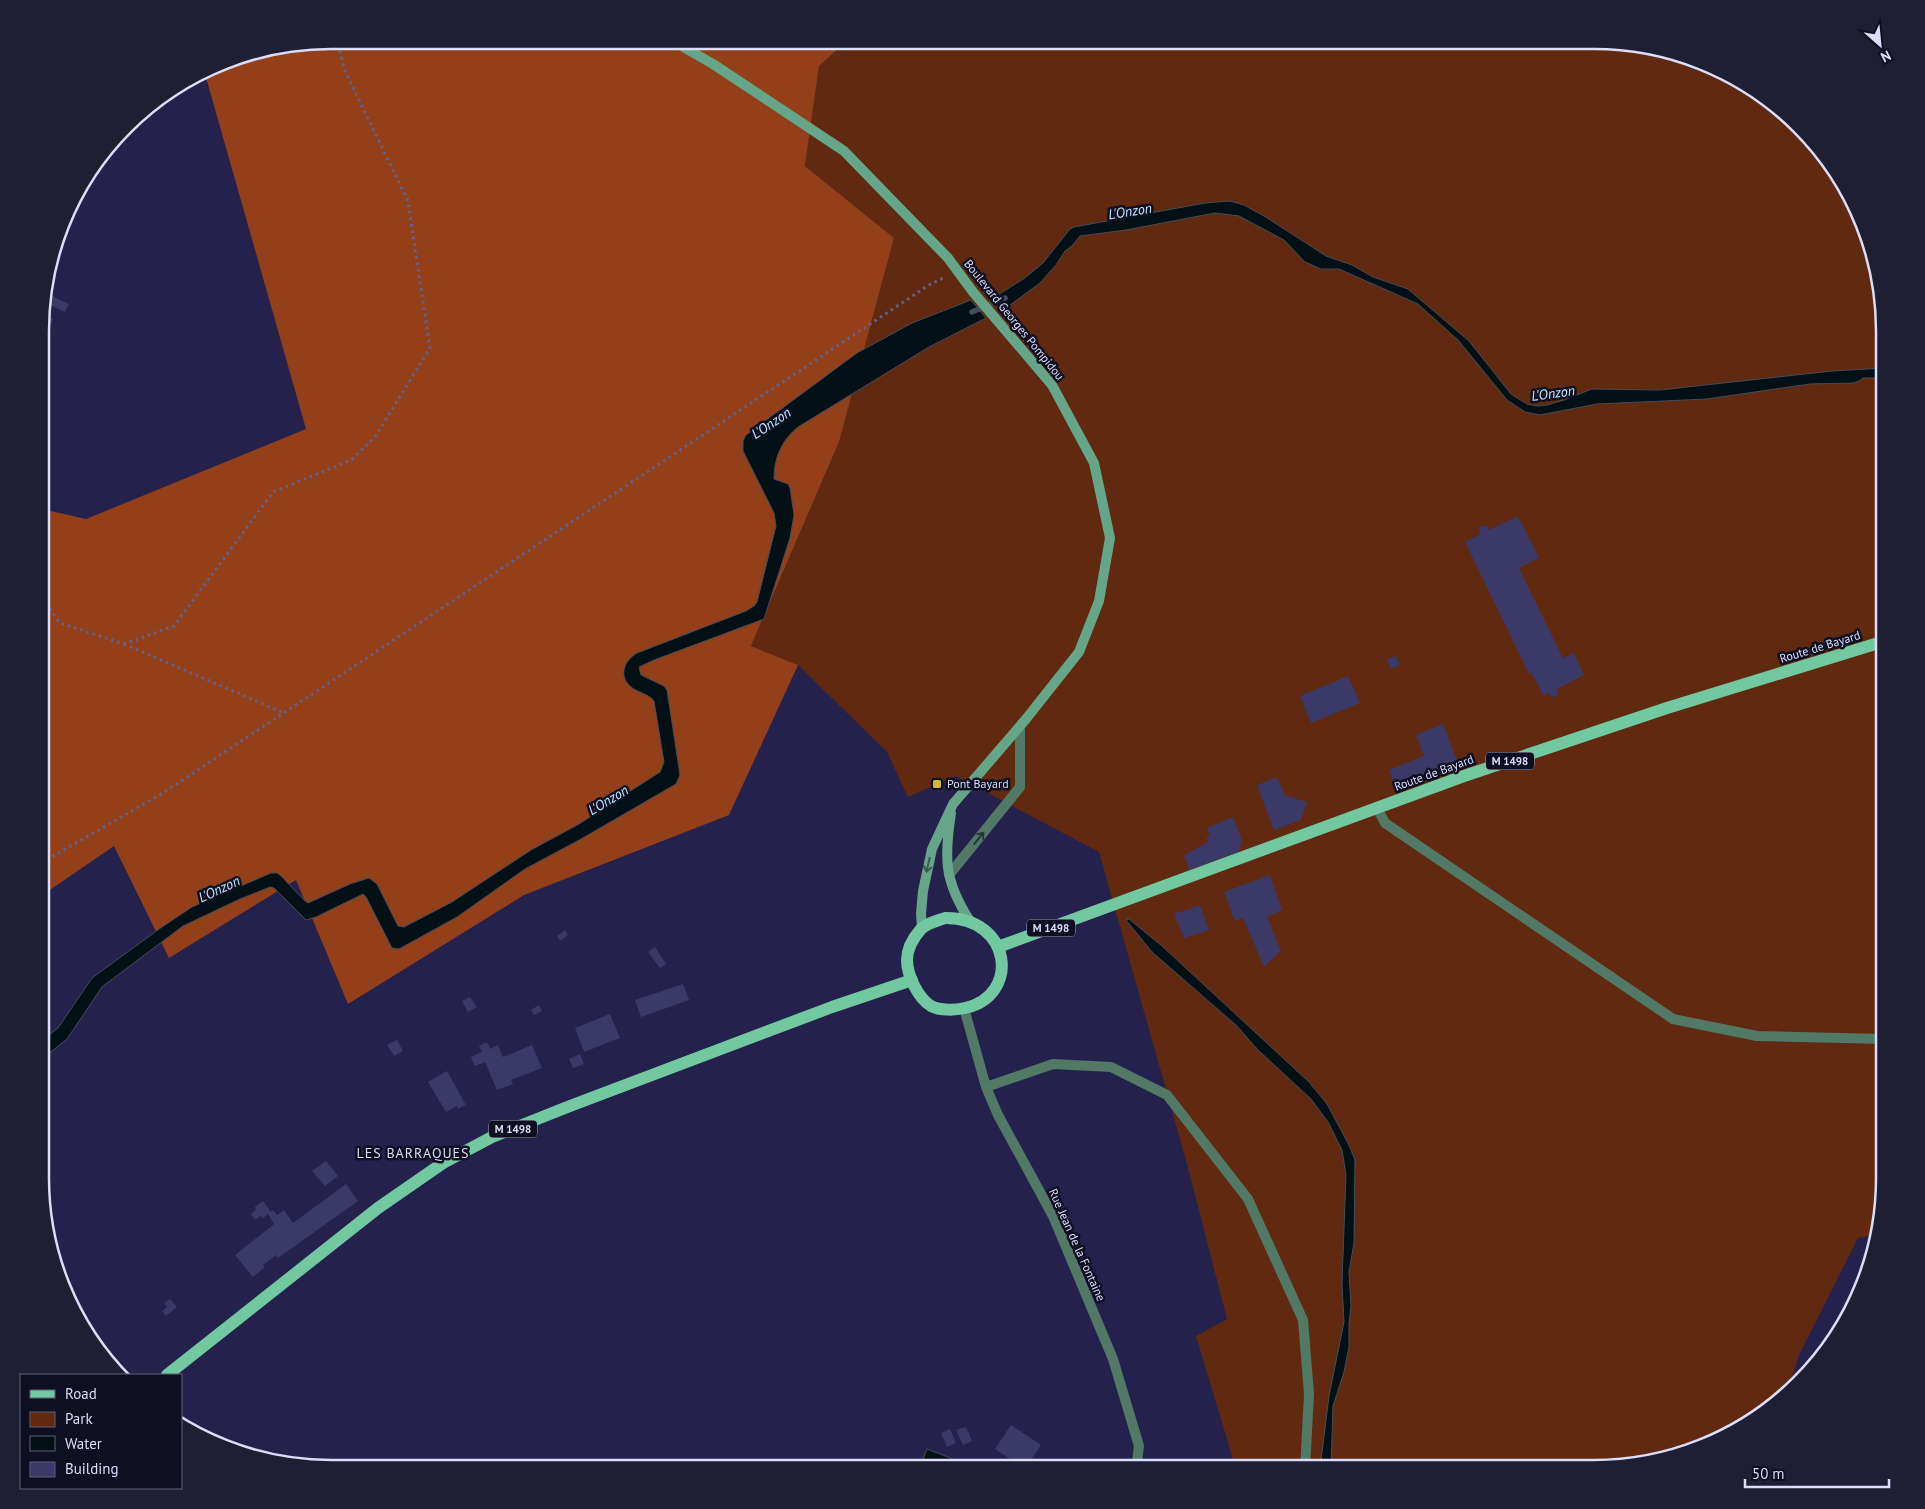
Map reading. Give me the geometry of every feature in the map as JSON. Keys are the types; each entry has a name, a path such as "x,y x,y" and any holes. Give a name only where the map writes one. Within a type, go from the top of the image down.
{"main road":[{"name":"Boulevard Georges Pompidou","path":"687,49 713,64 844,151 948,258 973,292 1052,386 1094,463 1110,538 1100,601 1079,652 1023,723 953,804 938,832 928,864 922,900 922,928"},
{"name":"Route de Bayard","path":"998,947 1464,776 1667,708 1876,644"},
{"path":"953,804 947,841 949,876 958,902 970,921"},
{"path":"945,918 970,921 983,928 994,938 1002,964 999,980 992,993 979,1003 964,1008 947,1009 932,1006 919,993 912,980 907,960 910,944 922,928 933,922 945,918"},
{"name":"M 1498","path":"168,1374 378,1208 443,1163 492,1138 570,1106 832,1007 912,980"}],"street":[{"path":"949,876 1020,787 1023,723"},
{"path":"1377,808 1385,823 1673,1019 1757,1036 1876,1039"},
{"name":"Rue Jean de la Fontaine","path":"964,1008 986,1087 998,1115 1053,1216 1113,1359 1139,1446 1137,1460"},
{"path":"986,1087 1052,1064 1111,1067 1167,1095 1248,1199 1303,1320 1309,1394 1305,1460"}],"path":[{"path":"124,644 174,626 273,492 351,460 375,437 430,348 408,201 345,71 339,49"},
{"path":"49,858 163,793 929,285 957,271"},
{"path":"49,608 60,623 124,644 284,713"}],"green space":[{"path":"838,49 1612,49 1631,51 1667,58 1702,70 1751,96 1794,131 1829,174 1847,206 1861,240 1871,276 1876,313 1876,1196 1870,1236 1858,1238 1799,1355 1792,1380 1751,1413 1719,1431 1685,1445 1649,1455 1612,1460 1233,1460 1196,1336 1227,1319 1187,1164 1099,852 956,776 908,797 887,752 798,665 751,646 839,442 894,238 805,166 819,66"}],"shaded area":[{"path":"313,49 838,49 819,66 805,166 894,238 839,442 751,646 798,665 729,815 524,895 348,1004 296,880 169,958 114,846 49,891 49,511 86,519 306,429 206,78 258,58"}],"water":[{"path":"1230,201 1244,205 1326,256 1352,265 1373,277 1408,289 1469,341 1511,394 1527,404 1547,405 1592,389 1660,390 1832,371 1876,369 1876,378 1863,378 1854,383 1810,384 1707,399 1597,404 1540,415 1525,412 1507,400 1458,340 1418,304 1339,269 1321,269 1305,262 1284,240 1239,216 1215,213 1126,230 1080,236 1065,251 1056,265 1040,283 1006,308 995,297 1026,277 1043,263 1070,229 1074,227 1205,203"},
{"path":"971,300 986,318 929,347 792,432 783,443 777,456 774,479 788,484 794,515 790,538 764,619 639,667 641,675 664,686 667,690 680,775 676,784 525,869 457,917 399,949 392,948 363,894 306,920 274,888 270,887 240,899 183,926 102,987 67,1039 49,1054 49,1035 58,1028 92,978 192,907 271,873 280,875 308,903 350,884 369,878 377,884 398,926 404,927 452,902 531,850 579,824 660,772 664,762 654,701 626,682 624,668 637,653 746,611 757,602 776,526 774,513 743,451 743,441 746,435 857,353 912,323"},
{"path":"1129,919 1162,946 1309,1082 1327,1104 1355,1160 1354,1243 1349,1272 1351,1306 1349,1347 1344,1372 1333,1406 1331,1460 1321,1460 1329,1396 1344,1322 1342,1283 1346,1175 1342,1150 1328,1122 1311,1099 1257,1049 1237,1026 1152,952 1126,920"},
{"path":"927,1449 953,1459 953,1460 923,1460"}],"building":[{"path":"51,295 69,304 65,312 50,305"},
{"path":"49,317 53,319 49,327"},
{"path":"1518,516 1539,558 1519,568 1563,658 1574,653 1584,675 1557,689 1559,694 1552,698 1549,693 1543,696 1532,673 1529,674 1465,542 1481,534 1478,528 1483,525 1483,527 1487,525 1489,530"},
{"path":"1396,656 1400,665 1391,669 1387,659"},
{"path":"1348,676 1360,703 1311,723 1300,696"},
{"path":"1443,724 1458,763 1396,786 1389,770 1424,756 1416,735"},
{"path":"1277,777 1285,795 1307,802 1301,820 1274,830 1257,785"},
{"path":"1233,817 1242,840 1239,852 1189,870 1184,855 1208,842 1206,838 1210,836 1207,828"},
{"path":"1270,875 1282,910 1267,917 1281,951 1264,967 1243,918 1235,921 1224,892"},
{"path":"1200,905 1209,930 1184,938 1174,914"},
{"path":"565,930 568,935 560,941 557,936"},
{"path":"655,947 666,964 660,968 648,952"},
{"path":"683,984 689,1000 641,1017 635,1000"},
{"path":"470,997 477,1007 468,1012 462,1001"},
{"path":"539,1005 542,1011 534,1015 531,1010"},
{"path":"610,1014 620,1038 584,1052 575,1028"},
{"path":"397,1040 403,1051 394,1056 387,1045"},
{"path":"487,1042 490,1049 498,1045 503,1057 532,1045 542,1068 511,1080 513,1084 497,1090 485,1062 475,1066 471,1057 482,1052 479,1046"},
{"path":"580,1054 584,1064 573,1068 569,1059"},
{"path":"447,1071 466,1105 458,1109 457,1106 446,1112 428,1082"},
{"path":"326,1161 338,1176 325,1186 312,1171"},
{"path":"346,1184 358,1201 278,1258 276,1255 263,1265 265,1267 253,1277 235,1255 274,1224 268,1214 263,1218 261,1216 255,1220 251,1214 256,1210 255,1207 263,1201 271,1212 273,1210 277,1215 284,1210 293,1223"},
{"path":"170,1299 177,1307 166,1316 162,1311 167,1307 164,1303"},
{"path":"1011,1425 1041,1445 1031,1460 1012,1460 995,1449"},
{"path":"966,1427 972,1441 963,1445 956,1430"},
{"path":"950,1429 956,1443 947,1447 941,1433"}],"waterway":[{"name":"L'Onzon","path":"972,312 1005,298"}],"place":[{"name":"Pont Bayard","path":"937,784"}],"district":[{"name":"LES BARRAQUES","path":"413,1153"}]}
